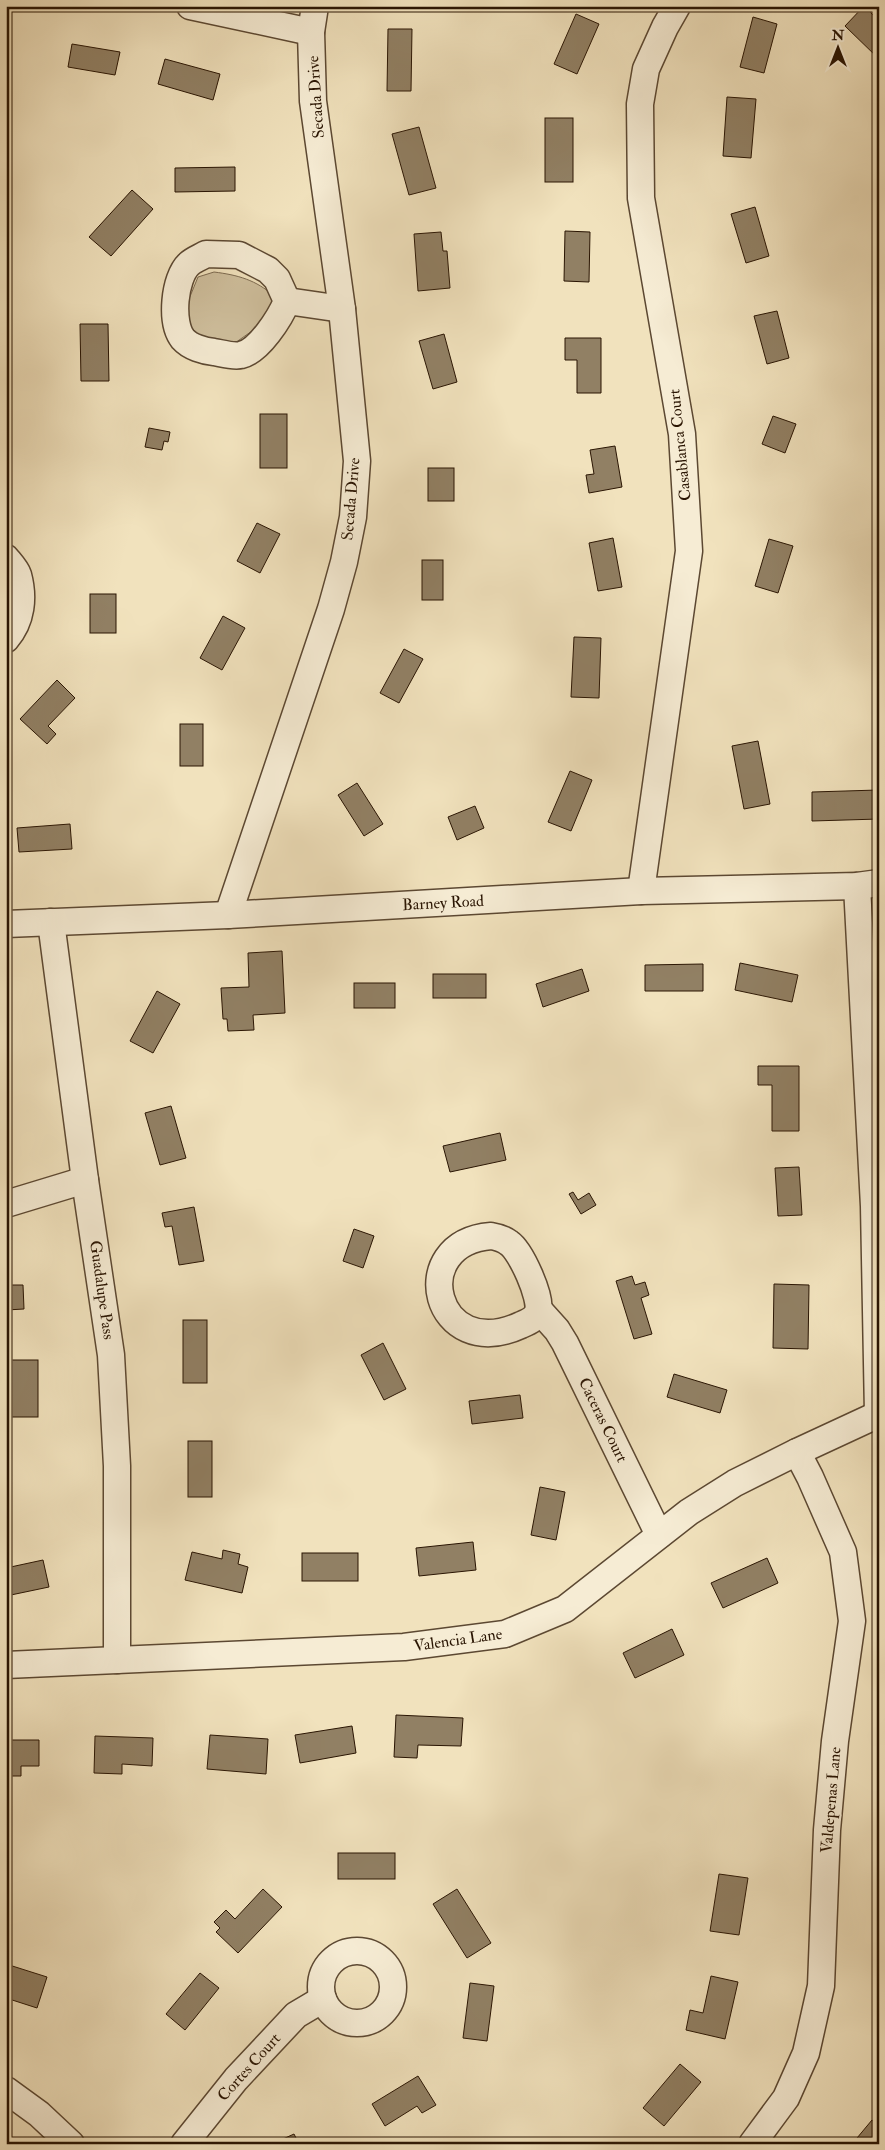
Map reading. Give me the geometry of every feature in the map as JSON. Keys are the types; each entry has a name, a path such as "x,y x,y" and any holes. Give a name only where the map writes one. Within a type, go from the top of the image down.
{"street":[{"path":"190,6 312,32"},
{"name":"Secada Drive","path":"228,915 331,609 344,562 353,517 357,461 342,309 313,101 312,32 315,6"},
{"name":"Casablanca Court","path":"641,891 689,550 682,434 641,198 640,104 646,69 677,6"},
{"path":"206,254 239,255 268,270 276,279 287,302 280,318 256,346 240,355 203,351 184,340 176,326 179,278 189,264 206,254"},
{"path":"287,302 342,309"},
{"path":"6,558 17,573 21,596 20,614 15,628 6,639"},
{"path":"868,885 878,1414"},
{"name":"Barney Road","path":"6,924 228,915 641,891 868,885"},
{"name":"Guadalupe Pass","path":"51,922 111,1355 118,1466 118,1660"},
{"path":"6,1204 86,1180"},
{"name":"Caceras Court","path":"539,1310 557,1330 565,1343 659,1535"},
{"name":"Valencia Lane","path":"6,1665 404,1647 505,1634 565,1609 689,1512 735,1483 878,1414"},
{"name":"Valdepenas Lane","path":"752,2144 786,2098 806,2053 820,1986 827,1830 835,1741 852,1621 843,1552 797,1452"},
{"name":"Cortes Court","path":"184,2144 236,2079 296,2015 323,1999"},
{"path":"6,2090 39,2114 71,2144"}],"shaded area":[{"path":"214,272 246,279 274,296 272,309 252,331 232,345 204,340 187,324 189,299 198,277"}],"building":[{"path":"864,6 879,21 879,59 845,26"},
{"path":"576,14 599,24 577,74 554,64"},
{"path":"753,17 777,24 764,73 740,67"},
{"path":"388,29 412,29 411,91 387,91"},
{"path":"72,44 120,52 115,75 68,67"},
{"path":"165,59 220,74 213,100 158,84"},
{"path":"727,97 756,99 751,158 723,156"},
{"path":"545,118 573,118 573,182 545,182"},
{"path":"419,127 436,188 409,195 392,134"},
{"path":"235,167 235,191 175,192 175,168"},
{"path":"132,190 153,209 111,256 89,237"},
{"path":"755,207 769,256 746,263 731,214"},
{"path":"565,231 590,232 589,282 564,281"},
{"path":"441,232 443,251 447,251 450,288 418,291 414,234"},
{"path":"777,311 789,358 767,364 754,316"},
{"path":"80,324 108,324 109,381 81,381"},
{"path":"444,334 457,382 433,389 419,341"},
{"path":"565,338 601,338 601,393 577,393 577,360 565,360"},
{"path":"260,414 287,414 287,468 260,468"},
{"path":"773,416 796,424 785,453 762,444"},
{"path":"149,428 170,432 168,442 164,441 162,450 145,447"},
{"path":"615,446 622,487 589,493 586,475 594,474 590,450"},
{"path":"428,468 454,468 454,501 428,501"},
{"path":"257,523 280,534 260,573 237,561"},
{"path":"613,538 622,587 598,591 589,543"},
{"path":"769,539 793,546 778,593 755,586"},
{"path":"422,560 443,560 443,600 422,600"},
{"path":"90,594 116,594 116,633 90,633"},
{"path":"223,616 245,628 222,670 200,658"},
{"path":"574,637 601,638 599,698 571,697"},
{"path":"404,649 423,659 399,703 380,693"},
{"path":"57,680 75,698 48,726 56,734 47,744 20,719"},
{"path":"180,724 203,724 203,766 180,766"},
{"path":"758,741 770,804 744,809 732,746"},
{"path":"570,771 592,780 571,831 548,822"},
{"path":"357,783 383,824 364,836 338,795"},
{"path":"878,790 879,819 812,821 812,792"},
{"path":"475,806 484,828 457,840 448,817"},
{"path":"70,824 72,849 19,852 17,828"},
{"path":"282,951 285,1013 253,1015 254,1030 228,1031 227,1019 223,1019 221,988 249,987 248,953"},
{"path":"740,963 798,975 792,1002 735,990"},
{"path":"703,964 703,991 645,991 645,965"},
{"path":"582,969 589,991 543,1007 536,984"},
{"path":"433,974 486,974 486,998 433,998"},
{"path":"354,983 395,983 395,1008 354,1008"},
{"path":"157,991 180,1004 153,1053 130,1041"},
{"path":"758,1066 799,1066 799,1131 772,1131 772,1085 758,1085"},
{"path":"171,1106 186,1158 160,1165 145,1113"},
{"path":"500,1133 506,1160 450,1172 443,1146"},
{"path":"799,1167 802,1215 778,1216 775,1168"},
{"path":"573,1192 578,1200 589,1193 596,1205 581,1214 569,1194"},
{"path":"194,1207 204,1261 179,1265 172,1226 165,1227 162,1213"},
{"path":"354,1229 374,1236 363,1268 343,1261"},
{"path":"632,1276 635,1285 645,1282 649,1295 641,1298 652,1334 634,1339 616,1281"},
{"path":"774,1284 809,1285 808,1349 773,1348"},
{"path":"6,1285 23,1285 24,1309 6,1310"},
{"path":"183,1320 207,1320 207,1383 183,1383"},
{"path":"383,1343 406,1389 384,1400 361,1355"},
{"path":"9,1360 38,1360 38,1417 9,1417"},
{"path":"674,1374 727,1390 720,1413 667,1397"},
{"path":"520,1395 523,1418 472,1424 469,1401"},
{"path":"188,1441 212,1441 212,1497 188,1497"},
{"path":"540,1487 565,1492 556,1540 531,1535"},
{"path":"473,1542 476,1570 419,1576 416,1548"},
{"path":"223,1550 240,1554 238,1564 248,1567 242,1593 185,1580 192,1552 222,1559"},
{"path":"302,1553 358,1553 358,1581 302,1581"},
{"path":"767,1558 778,1583 723,1608 711,1583"},
{"path":"43,1560 49,1587 6,1596 6,1568"},
{"path":"672,1629 684,1655 635,1678 623,1653"},
{"path":"396,1715 463,1718 461,1746 418,1745 417,1758 394,1757"},
{"path":"352,1726 356,1753 300,1763 295,1735"},
{"path":"210,1735 268,1739 266,1774 207,1769"},
{"path":"95,1736 153,1738 152,1766 122,1764 122,1774 94,1773"},
{"path":"6,1740 39,1740 39,1766 21,1766 21,1776 6,1776"},
{"path":"338,1853 395,1853 395,1879 338,1879"},
{"path":"719,1874 748,1878 739,1935 710,1931"},
{"path":"263,1889 282,1907 238,1953 216,1932 220,1928 214,1922 226,1910 235,1919"},
{"path":"457,1889 491,1943 467,1958 433,1904"},
{"path":"6,1964 47,1977 37,2008 6,1998"},
{"path":"200,1973 219,1988 185,2030 166,2014"},
{"path":"711,1976 738,1982 725,2039 686,2030 690,2010 703,2013"},
{"path":"470,1983 494,1986 487,2041 463,2038"},
{"path":"680,2064 701,2082 664,2126 643,2108"},
{"path":"418,2076 436,2105 422,2113 417,2106 385,2126 372,2104"},
{"path":"872,2120 879,2125 879,2144 852,2144"},
{"path":"294,2134 299,2144 272,2144"}]}
